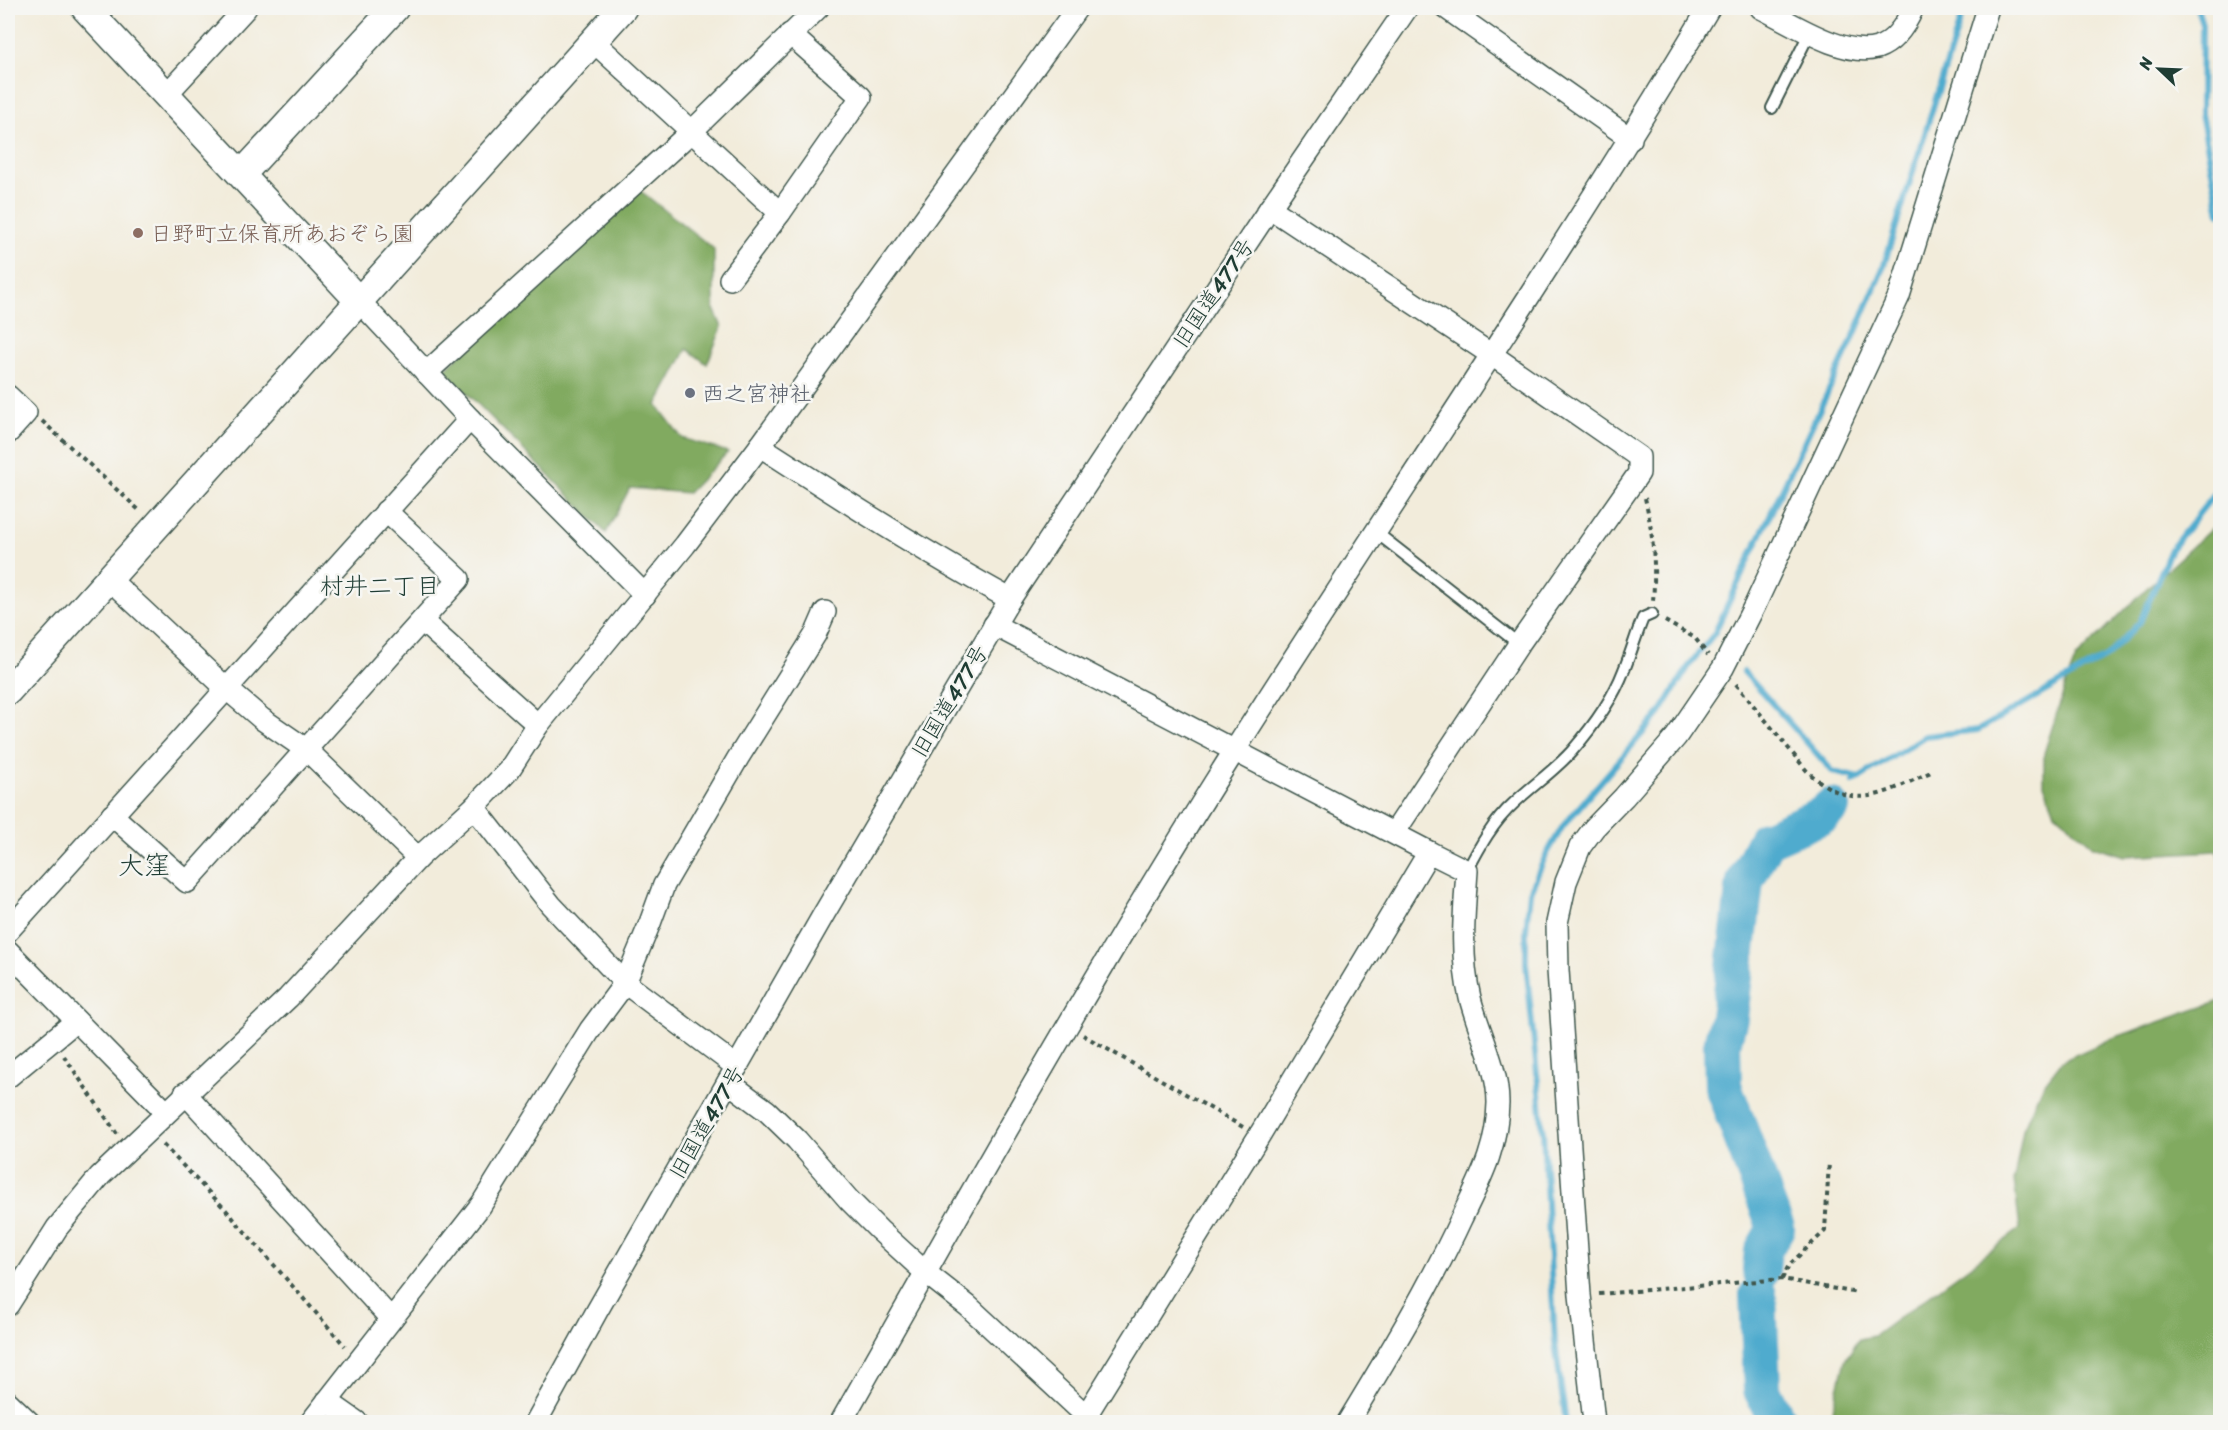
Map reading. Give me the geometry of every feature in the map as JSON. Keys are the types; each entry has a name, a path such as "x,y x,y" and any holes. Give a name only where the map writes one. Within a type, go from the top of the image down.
{"street":[{"path":"166,95 246,8"},
{"path":"243,174 395,8"},
{"path":"8,691 623,8"},
{"path":"426,373 692,131 818,8"},
{"path":"11,1290 75,1205 100,1176 288,998 418,858 474,807 509,770 538,725 645,595 760,446 1077,8"},
{"name":"旧国道477号","path":"536,1422 836,893 1010,599 1270,207 1407,8"},
{"path":"1446,8 1630,139"},
{"path":"841,1422 1067,1026 1234,752 1630,139 1709,8"},
{"path":"1761,8 1810,32 1861,50 1876,48 1888,43 1900,31 1913,8"},
{"path":"1594,1422 1580,1295 1557,951 1557,924 1566,882 1580,847 1594,828 1676,737 1717,663 1755,605 1899,296 1988,8"},
{"path":"93,10 166,95 243,174 426,373 645,595"},
{"path":"730,279 780,213 861,97 790,34"},
{"path":"593,41 780,213"},
{"path":"1270,207 1492,355 1639,457 1639,473 1519,644 1394,833"},
{"path":"8,396 26,412 8,433"},
{"path":"8,931 470,419"},
{"path":"760,446 864,512 1010,599"},
{"path":"112,815 187,882 307,750 459,579 386,511"},
{"path":"108,578 227,689 262,719 307,750 418,858"},
{"path":"311,1422 481,1204 590,1030 625,982 664,885 738,758 815,635 825,612"},
{"path":"422,621 538,725"},
{"path":"994,625 1150,705 1234,752 1467,871 1463,953 1470,998 1494,1075 1498,1102 1495,1136 1490,1156 1450,1242 1398,1341 1348,1422"},
{"path":"474,807 551,904 625,982 733,1075 797,1140 849,1200 926,1273 968,1306 1087,1420 1429,852"},
{"path":"8,951 166,1112"},
{"path":"8,1077 76,1021"},
{"path":"186,1093 391,1319"},
{"path":"327,1401 357,1422"},
{"path":"8,1402 29,1422"}],"lane":[{"path":"1772,108 1810,32"},
{"path":"1377,533 1519,644"},
{"path":"1467,871 1486,834 1513,804 1572,751 1610,699 1643,618 1652,614"}],"path":[{"path":"26,412 35,416 139,510"},
{"path":"1639,473 1652,528 1656,567 1652,614 1695,638 1807,771 1838,793 1858,798 1872,797 1933,771"},
{"path":"1067,1026 1259,1136"},
{"path":"53,1040 127,1150"},
{"path":"148,1129 225,1209 358,1361"},
{"path":"1782,1279 1789,1265 1825,1231 1829,1162"},
{"path":"1580,1295 1782,1279 1857,1293"}],"green space":[{"path":"638,189 714,249 714,309 722,327 707,364 687,349 657,405 682,438 728,452 688,493 630,488 606,533 444,370"},
{"path":"2220,521 2220,858 2217,851 2125,856 2093,846 2055,812 2044,784 2044,753 2067,681 2076,658 2149,586"},
{"path":"2220,1001 2220,1422 1830,1422 1845,1360 1859,1339 1874,1336 2020,1229 2014,1180 2023,1130 2041,1088 2062,1061 2113,1038"}],"waterway":[{"path":"1566,1422 1555,1343 1543,1133 1526,963 1526,930 1530,892 1545,857 1563,826 1660,713 1690,664 1714,634 1851,343 1883,268 1964,8"},
{"path":"2197,8 2202,24 2201,113 2220,213"},
{"path":"1853,782 1925,736 1978,730 2107,656 2140,622 2171,549 2220,487"},
{"path":"1744,672 1833,772 1859,778"},
{"path":"1761,1270 1763,1251 1776,1228 1723,1086 1722,1044 1729,1018 1745,881 1766,840 1821,816 1831,807"},
{"path":"1758,1295 1762,1390 1778,1422"}],"place":[{"name":"日野町立保育所あおぞら園","path":"138,233"},
{"name":"西之宮神社","path":"690,393"}],"district":[{"name":"村井二丁目","path":"380,586"},
{"name":"大窪","path":"144,865"}]}
